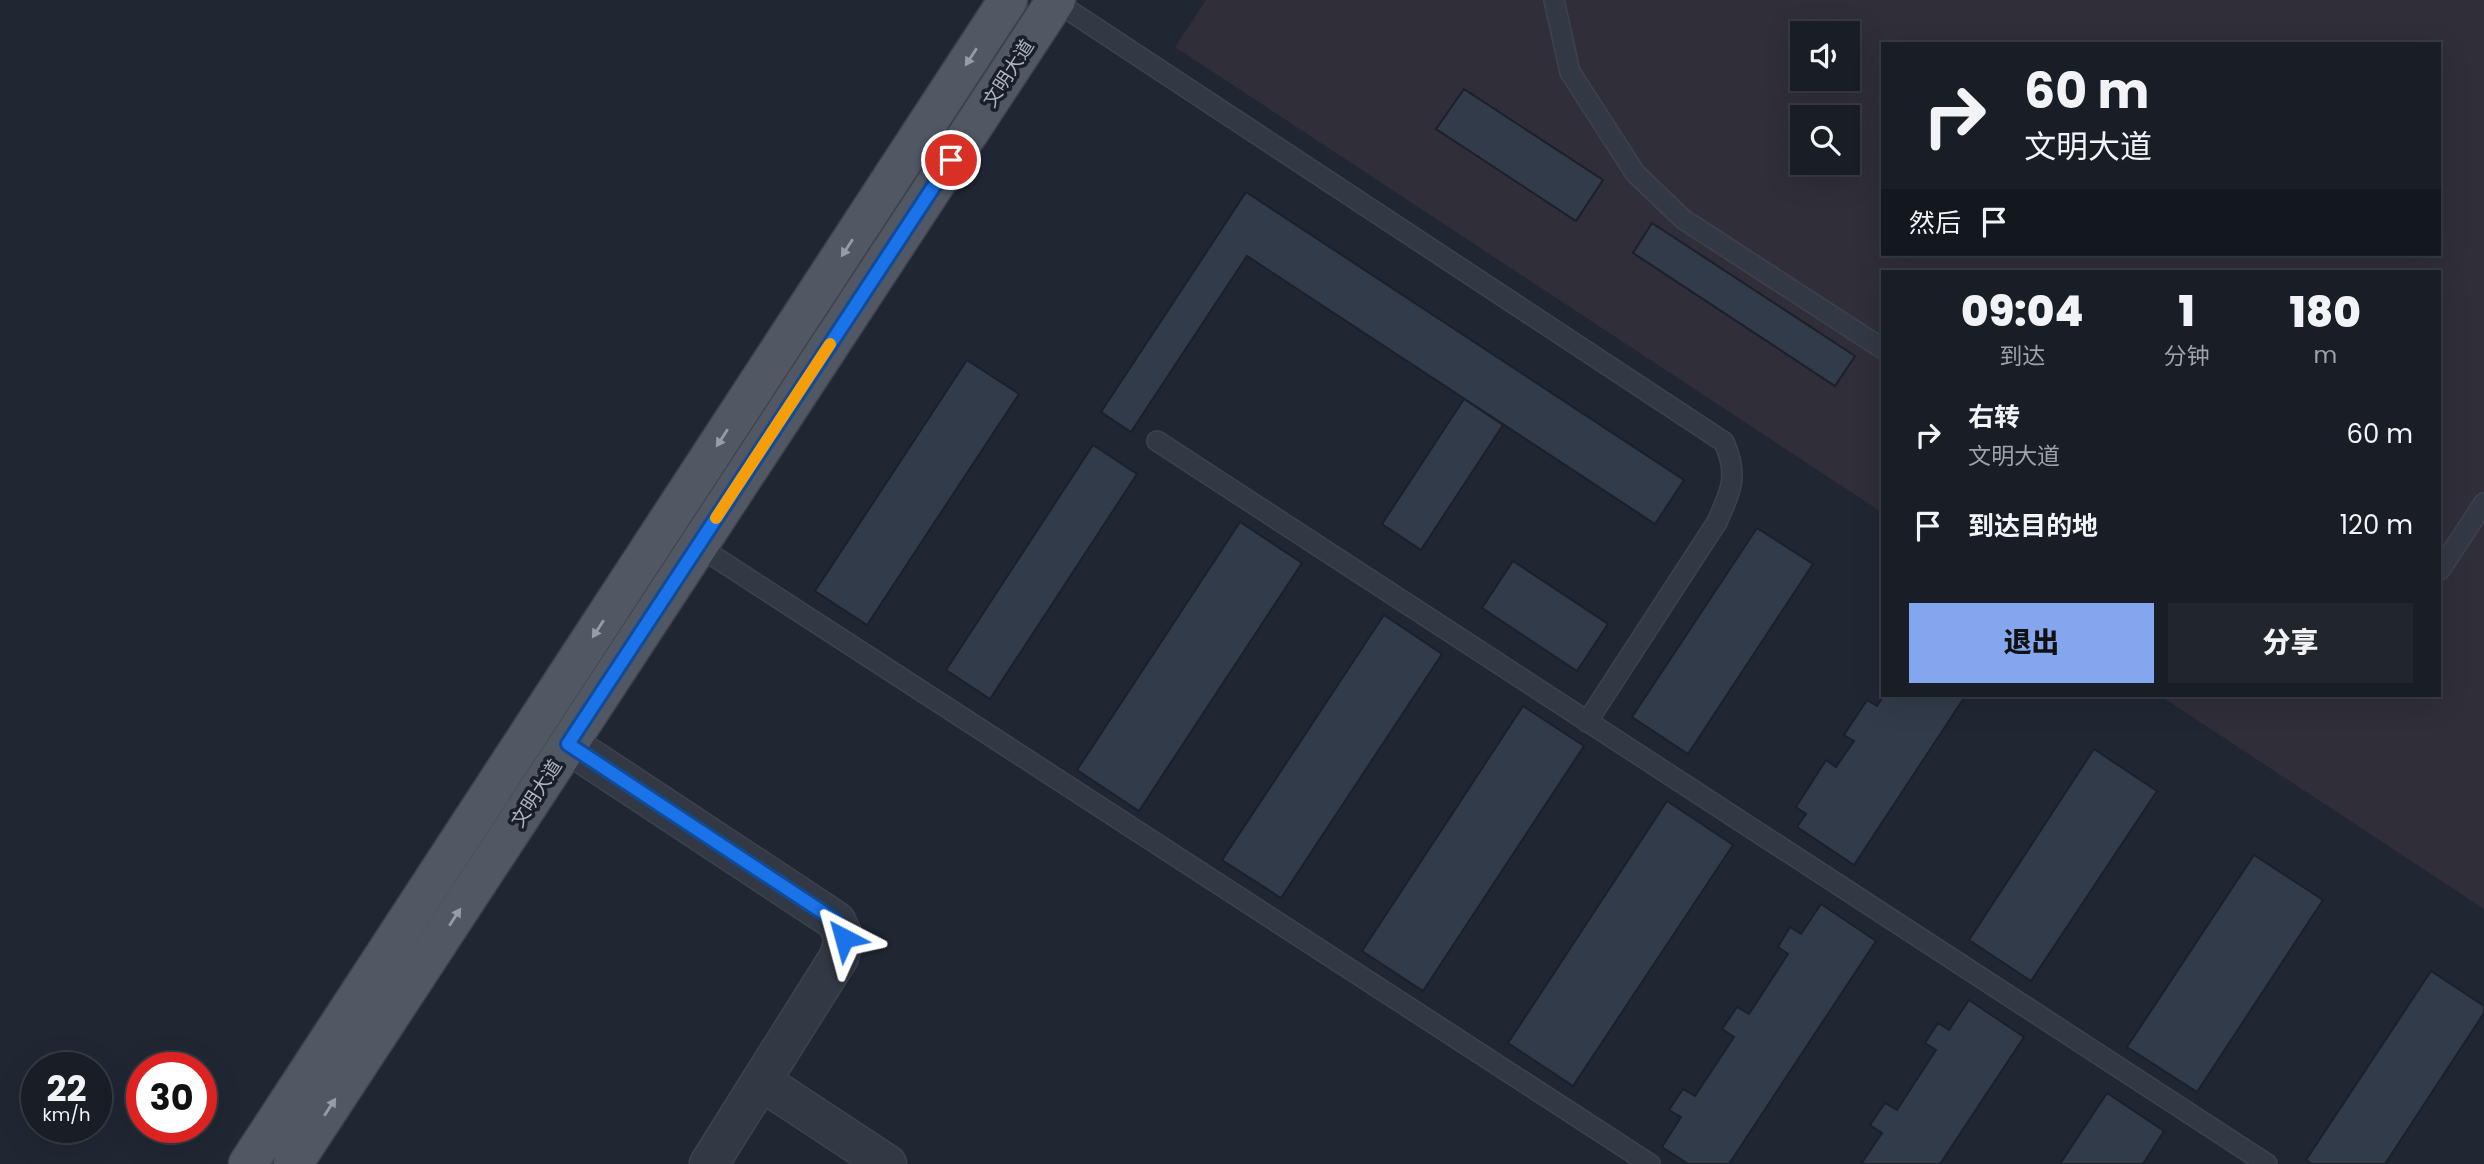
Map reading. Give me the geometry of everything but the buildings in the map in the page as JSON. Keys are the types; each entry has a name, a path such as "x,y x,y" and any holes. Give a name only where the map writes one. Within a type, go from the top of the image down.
{"main road":[{"name":"文明大道","path":"248,1164 1008,0"},
{"name":"文明大道","path":"293,1164 1056,1"}],"street":[{"path":"568,744 836,921 844,938 839,957 709,1164"},
{"path":"761,1081 887,1164"}],"lane":[{"path":"1554,0 1570,72 1635,173 1683,219 1881,348"},
{"path":"1056,1 1724,442 1733,463 1732,487 1717,522 1587,722"},
{"path":"1157,441 2267,1164"},
{"path":"2441,568 2484,503"},
{"path":"698,546 1650,1164"}],"shaded area":[{"path":"1206,0 2484,0 2484,909 2162,697 2441,697 2441,270 1881,270 1881,512 1175,47"}],"slow traffic":[{"path":"716,518 830,344"}],"route":[{"path":"844,938 836,921 568,744 951,160"}]}
